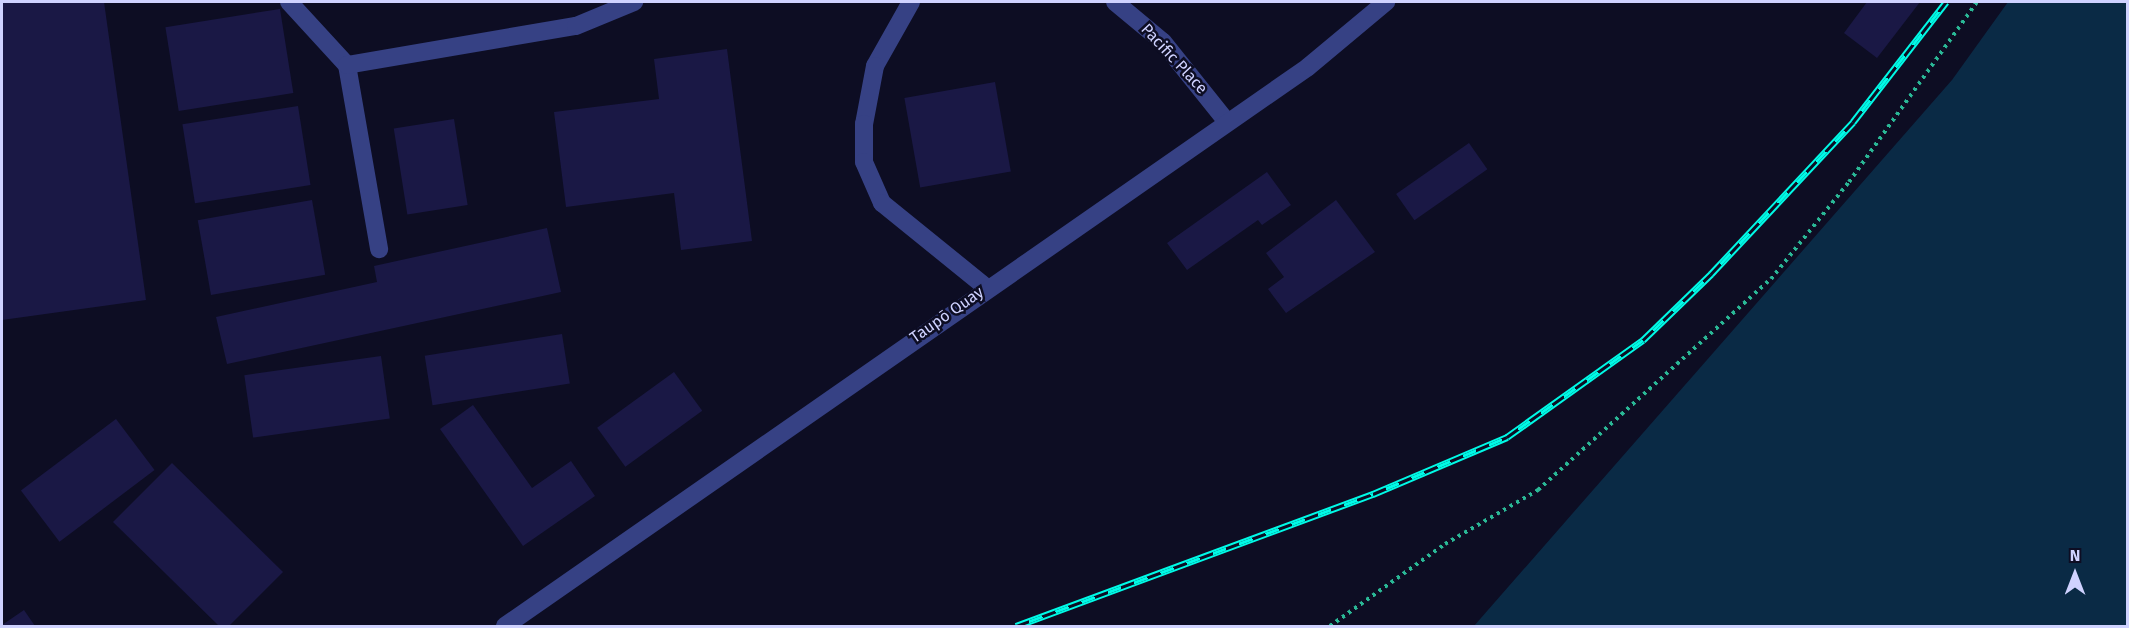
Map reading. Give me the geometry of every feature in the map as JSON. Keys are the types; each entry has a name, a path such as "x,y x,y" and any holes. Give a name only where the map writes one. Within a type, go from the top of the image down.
{"street":[{"path":"289,2 347,65 379,249"},
{"path":"347,65 576,26 628,2 634,2"},
{"path":"910,2 875,66 864,124 864,162 882,203 987,288"},
{"name":"Pacific Place","path":"1115,2 1163,42 1227,122"},
{"name":"Taupō Quay","path":"505,627 987,288 1308,67 1386,2"}],"path":[{"path":"1330,627 1445,544 1538,490 1771,279 1849,182 1977,2"}],"water":[{"path":"2008,2 2127,2 2127,626 1474,626 1952,80"}],"building":[{"path":"2,2 104,2 146,300 2,320"},
{"path":"1867,2 1920,2 1877,58 1844,33"},
{"path":"280,9 293,93 179,111 165,27"},
{"path":"727,49 752,241 681,250 674,193 566,207 554,112 659,99 654,59"},
{"path":"995,82 1011,172 920,188 904,98"},
{"path":"298,106 311,185 195,203 182,124"},
{"path":"454,119 468,205 407,214 394,129"},
{"path":"1469,143 1487,169 1414,220 1396,194"},
{"path":"1267,172 1291,205 1262,225 1258,220 1187,270 1167,243"},
{"path":"312,200 325,275 211,295 198,220"},
{"path":"1336,200 1375,252 1286,313 1268,289 1284,277 1266,253"},
{"path":"547,228 561,292 227,364 216,317 377,282 374,266"},
{"path":"562,334 570,383 433,405 425,356"},
{"path":"381,356 390,418 253,438 244,375"},
{"path":"674,372 702,411 625,467 597,428"},
{"path":"473,405 532,488 571,461 595,496 523,546 440,429"},
{"path":"116,419 155,470 59,542 21,491"},
{"path":"172,463 283,572 229,626 219,626 113,522"},
{"path":"24,610 35,626 2,626 2,625"}],"railway":[{"path":"1016,626 1373,494 1507,437 1643,340 1711,274 1853,122 1946,2"}]}
